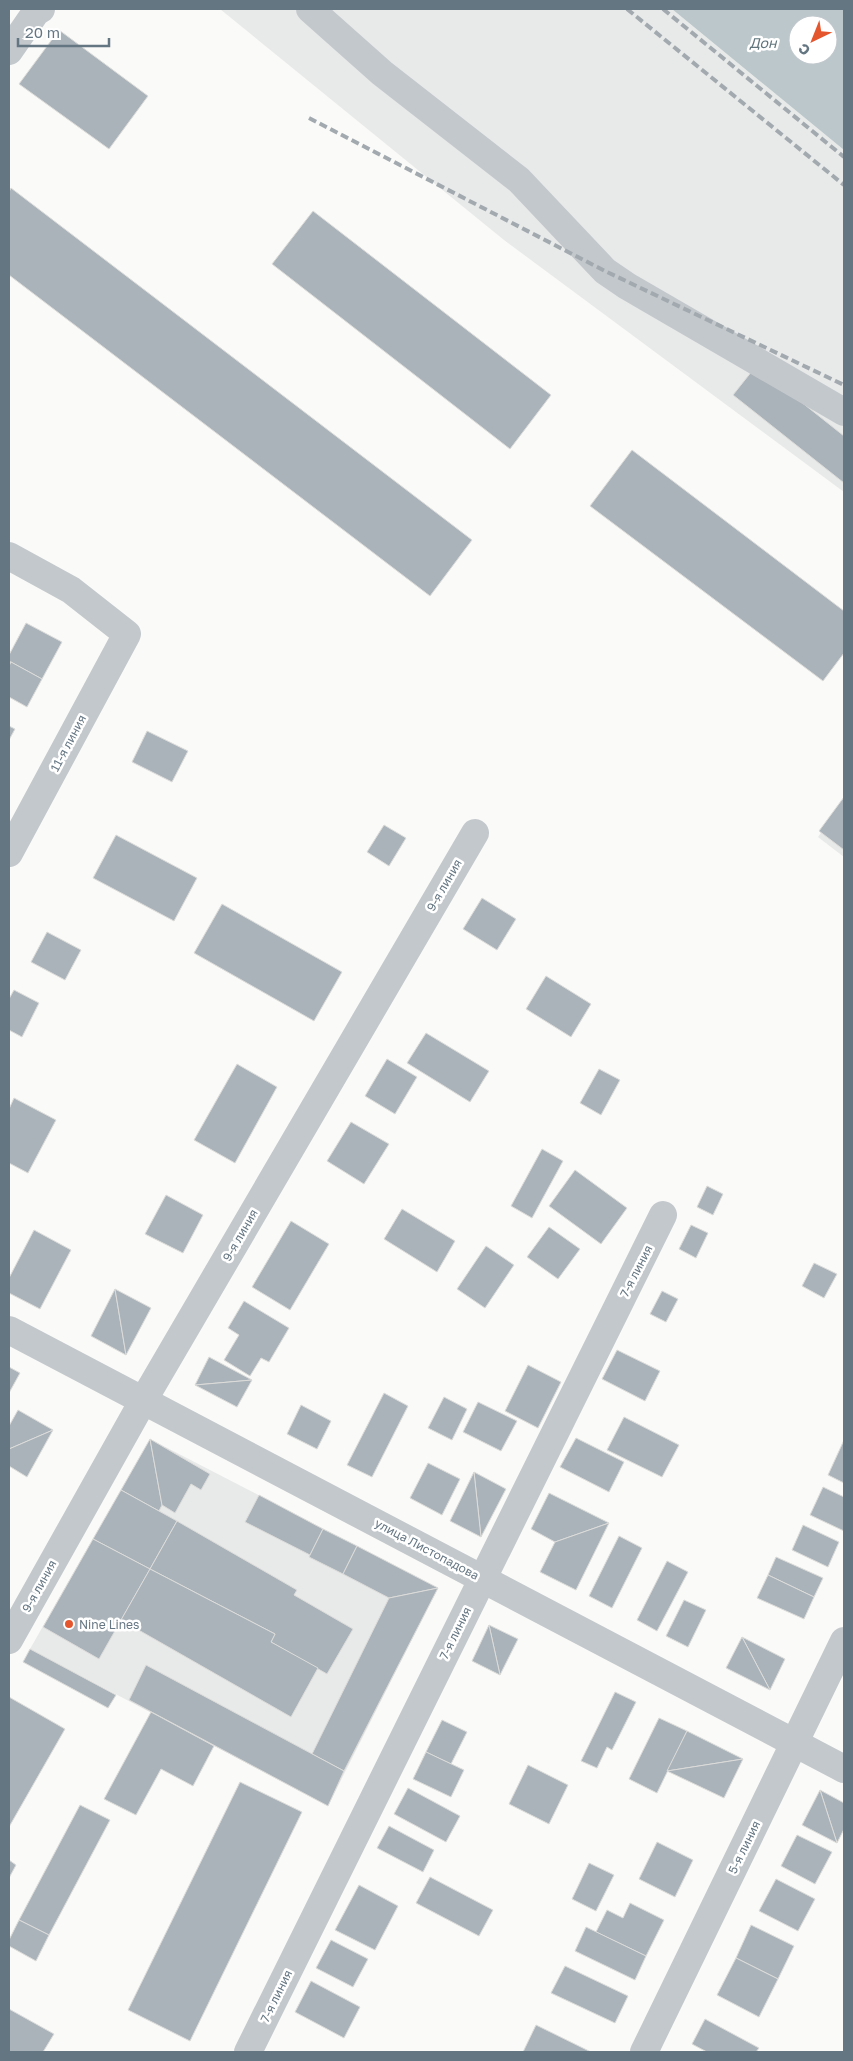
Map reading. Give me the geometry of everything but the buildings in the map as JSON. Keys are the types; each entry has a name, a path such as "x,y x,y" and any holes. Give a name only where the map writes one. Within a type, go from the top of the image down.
{"street":[{"path":"9,51 36,12 41,9"},
{"path":"310,9 382,73 518,180 606,271 627,286 844,412"},
{"name":"11-я линия","path":"9,556 71,590 127,634 9,853"},
{"name":"9-я линия","path":"9,1640 143,1401 475,833"},
{"name":"7-я линия","path":"248,2052 663,1215"},
{"name":"улица Листопадова","path":"9,1330 844,1769"},
{"name":"5-я линия","path":"644,2052 844,1641"}],"shaded area":[{"path":"220,9 672,9 844,150 844,492 504,240"},
{"path":"844,801 844,857 818,837"},
{"path":"150,1439 438,1588 328,1806 30,1649"}],"water":[{"name":"Дон","path":"672,9 844,9 844,150"}],"railway":[{"path":"627,9 844,185"},
{"path":"663,9 844,157"},
{"path":"309,118 605,271 844,385"}],"place":[{"name":"Nine Lines","path":"69,1624"}]}
